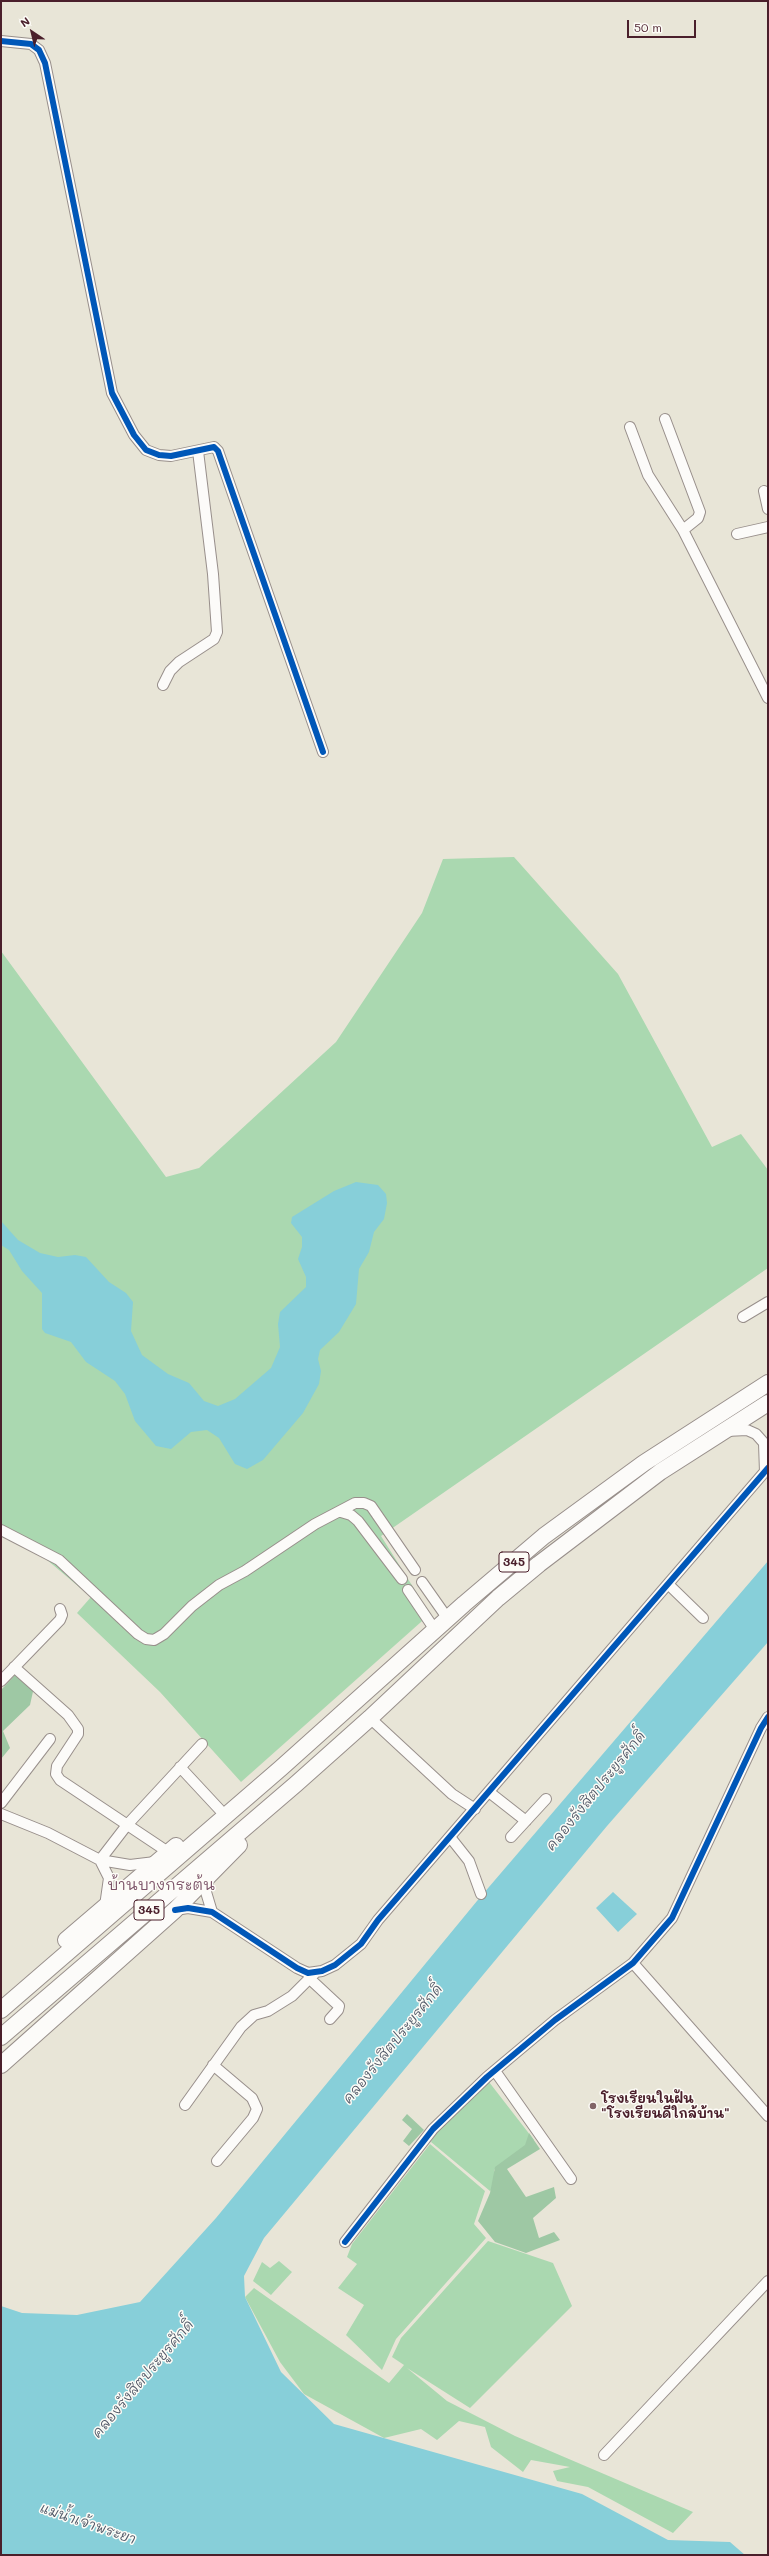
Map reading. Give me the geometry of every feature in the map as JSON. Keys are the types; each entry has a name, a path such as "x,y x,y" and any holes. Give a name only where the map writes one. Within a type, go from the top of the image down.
{"main road":[{"name":"345","path":"1,2010 281,1768 435,1630 539,1541 602,1492 768,1383"},
{"name":"345","path":"1,2037 296,1784 370,1718 498,1598 560,1546 660,1472 768,1403"},
{"path":"1,1996 155,1862 220,1810 281,1768"},
{"path":"1,2065 175,1910 218,1867 296,1784"}],"street":[{"path":"1,41 31,44 36,47 44,59 108,381 123,416 146,450 159,455 171,456 214,447 218,451 323,752"},
{"path":"665,419 700,512 698,518 683,530"},
{"path":"630,427 648,475 683,530 768,698"},
{"path":"163,685 170,671 180,662 214,639 217,632 214,574 198,451"},
{"path":"764,491 768,509"},
{"path":"737,534 768,527"},
{"path":"743,1317 768,1302"},
{"path":"185,2105 213,2065 254,2015 268,2011 292,1996 313,1975 335,1965 361,1944 378,1920 766,1470 764,1444 756,1434 747,1430 723,1432"},
{"path":"1,1530 59,1560 138,1634 146,1639 154,1640 164,1634 192,1606 219,1585 245,1571 314,1524 341,1512 355,1503 364,1503 371,1506 414,1570"},
{"path":"341,1512 351,1515 358,1521 402,1579"},
{"path":"422,1582 448,1619"},
{"path":"668,1584 703,1618"},
{"path":"408,1590 435,1630"},
{"path":"1,1681 60,1620 62,1615 60,1609"},
{"path":"14,1667 68,1715 78,1729 78,1734 57,1766 56,1774 60,1780 168,1852"},
{"path":"345,2242 433,2128 495,2071 556,2020 633,1963 672,1918 760,1728 768,1717"},
{"path":"370,1718 452,1794 475,1809"},
{"path":"1,1803 50,1738"},
{"path":"100,1860 127,1825 202,1744"},
{"path":"180,1767 220,1810"},
{"path":"489,1792 526,1821"},
{"path":"511,1837 546,1799"},
{"path":"1,1814 48,1833 100,1860 130,1865 155,1862"},
{"path":"450,1837 469,1862 481,1894"},
{"path":"100,1860 109,1878 105,1906"},
{"path":"212,1912 206,1892 208,1880 218,1867"},
{"path":"175,1910 188,1908 212,1912 297,1968 313,1975 339,2006 338,2010 330,2019"},
{"path":"633,1963 768,2116"},
{"path":"213,2065 252,2098 257,2109 253,2118 217,2162"},
{"path":"495,2071 571,2179"},
{"path":"604,2455 768,2281"}],"green space":[{"path":"514,857 618,974 712,1147 741,1134 768,1170 768,1268 381,1536 430,1614 241,1782 160,1692 77,1613 91,1597 40,1554 1,1536 1,951 166,1177 199,1168 336,1042 422,913 443,859"},
{"path":"16,1674 34,1687 30,1705 3,1731 10,1748 1,1759 1,1690"},
{"path":"489,2082 534,2140 494,2170 498,2185 490,2191 431,2142 437,2131"},
{"path":"407,2114 424,2130 409,2146 403,2141 412,2129 402,2120"},
{"path":"529,2133 540,2149 507,2169 526,2197 554,2187 556,2198 533,2218 539,2238 554,2232 560,2240 526,2253 495,2242 478,2221 490,2193 495,2167 525,2145"},
{"path":"430,2144 485,2191 474,2224 486,2238 396,2339 382,2370 346,2335 364,2305 338,2288 357,2264 347,2257 352,2244"},
{"path":"488,2241 553,2263 572,2306 470,2408 407,2368 447,2401 515,2436 693,2512 673,2533 588,2487 557,2481 553,2471 570,2467 531,2460 523,2472 491,2447 485,2427 459,2421 437,2440 421,2429 384,2438 304,2394 280,2362 245,2297 254,2288 389,2383 404,2365 392,2357 401,2338"},
{"path":"279,2261 292,2272 271,2295 253,2281 262,2262 270,2268"}],"water":[{"path":"356,1182 378,1185 386,1194 387,1203 384,1219 374,1232 369,1252 359,1269 356,1304 339,1332 320,1350 318,1359 321,1371 319,1384 303,1413 263,1460 247,1469 235,1464 219,1438 207,1430 191,1432 171,1449 156,1446 135,1421 125,1394 115,1381 86,1362 71,1342 45,1333 42,1329 42,1293 22,1271 9,1250 1,1245 1,1221 18,1240 40,1253 58,1257 75,1255 86,1257 109,1282 126,1293 133,1302 131,1331 142,1355 168,1374 189,1383 204,1401 218,1406 235,1399 271,1368 280,1347 278,1324 280,1312 306,1287 306,1277 298,1259 302,1247 302,1237 291,1223 292,1217 334,1191"},
{"path":"768,1561 768,1642 607,1826 264,2238 244,2276 245,2297 281,2372 334,2424 582,2494 668,2540 730,2542 745,2555 1,2555 1,2306 22,2313 77,2315 140,2302 216,2218 477,1901"},
{"path":"613,1892 637,1914 618,1932 596,1908"}],"cycle path":[{"path":"1,41 31,44 39,50 45,63 112,393 134,435 146,450 159,455 171,456 214,447 218,451 323,752"},
{"path":"175,1910 188,1908 212,1912 297,1968 308,1973 322,1971 335,1965 361,1944 378,1920 768,1468"},
{"path":"345,2242 433,2129 487,2077 555,2020 633,1963 672,1918 761,1728 768,1717"}],"place":[{"name":"โรงเรียนในฝัน \"โรงเรียนดีใกล้บ้าน\"","path":"593,2106"}],"district":[{"name":"บ้านบางกระต้น","path":"161,1885"}],"water label":[{"name":"คลองรังสิตประยูรศักดิ์","path":"596,1791"},
{"name":"คลองรังสิตประยูรศักดิ์","path":"393,2044"},
{"name":"คลองรังสิตประยูรศักดิ์","path":"143,2379"},
{"name":"แม่น้ำเจ้าพระยา","path":"88,2524"}]}
